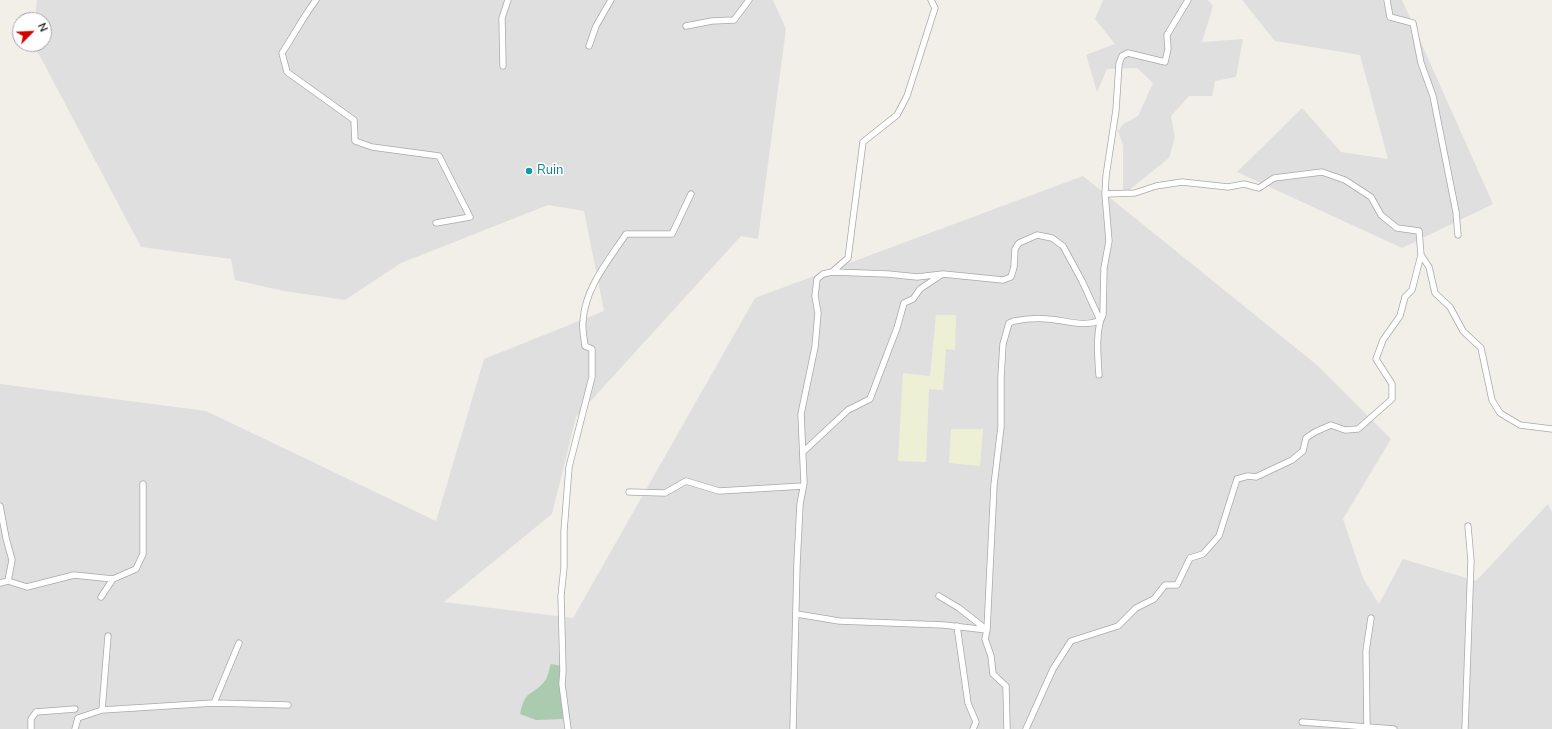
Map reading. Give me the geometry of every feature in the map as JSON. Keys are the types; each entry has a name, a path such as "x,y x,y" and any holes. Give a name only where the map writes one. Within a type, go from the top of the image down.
{"street":[{"path":"316,0 301,19 298,29 282,53 286,72 354,120 355,141 372,147 439,156 470,217 436,224"},
{"path":"503,66 502,18 508,0"},
{"path":"589,46 596,26 611,0"},
{"path":"686,26 712,21 734,20 749,0"},
{"path":"832,272 848,258 863,142 897,115 907,96 935,8 931,0"},
{"path":"1099,375 1098,350 1100,320 1103,315 1104,268 1109,241 1105,194 1116,110 1119,64 1122,56 1128,53 1165,62 1168,49 1167,35 1188,0"},
{"path":"1387,0 1390,17 1413,23 1421,63 1433,96 1456,212 1458,235"},
{"path":"1026,729 1053,669 1071,641 1118,626 1136,608 1154,599 1165,585 1177,585 1190,558 1203,554 1219,536 1237,479 1248,476 1256,477 1292,460 1303,451 1306,438 1331,425 1345,430 1358,429 1392,400 1392,384 1376,359 1383,340 1400,316 1405,297 1412,290 1421,255 1419,231 1397,228 1381,215 1371,197 1345,180 1322,172 1274,178 1259,188 1244,184 1228,187 1182,182 1156,186 1135,193 1105,194"},
{"path":"568,729 562,684 561,596 569,467 592,377 590,363 593,355 592,349 584,346 583,328 586,303 594,280 626,234 672,234 691,194"},
{"path":"793,729 800,504 803,486 801,414 815,347 818,312 815,296 817,279 823,274 832,272 888,274 917,277 943,274 1003,280 1011,277 1014,267 1015,249 1019,243 1037,235 1052,238 1063,246 1100,320"},
{"path":"1421,255 1429,267 1435,293 1450,307 1463,331 1481,348 1492,400 1500,413 1520,425 1552,429"},
{"path":"803,452 848,410 870,399 895,334 904,303 913,298 920,289 943,274"},
{"path":"1007,729 1006,686 993,674 991,656 985,639 987,630 994,486 1001,427 1001,377 1003,344 1006,330 1009,323 1014,321 1046,318 1073,323 1088,323 1100,320"},
{"path":"629,492 665,493 686,481 719,491 803,486"},
{"path":"0,583 8,581 27,586 74,575 113,579 136,569 142,554 143,484"},
{"path":"0,506 12,560 8,581"},
{"path":"1465,729 1471,561 1468,526"},
{"path":"101,597 113,579"},
{"path":"939,596 959,608 987,630"},
{"path":"797,614 839,621 957,626 987,630"},
{"path":"1367,728 1366,652 1371,618"},
{"path":"957,626 968,703 976,722 973,729"},
{"path":"102,710 108,636"},
{"path":"214,703 239,643"},
{"path":"75,729 78,718 102,710 214,703 288,705"},
{"path":"31,729 31,719 36,712 75,709"},
{"path":"1302,722 1394,729"}],"shaded area":[{"path":"37,0 773,0 786,29 758,239 741,236 576,417 552,514 444,602 573,618 755,298 1083,176 1317,365 1391,439 1343,519 1363,578 1379,604 1403,559 1476,581 1548,504 1552,512 1552,729 0,729 0,384 206,411 436,521 484,359 604,311 584,211 548,205 401,263 345,300 284,291 235,280 231,259 141,247 38,52 52,52 52,12 36,12"},
{"path":"1103,0 1208,0 1213,6 1202,42 1243,39 1236,77 1215,81 1212,96 1189,96 1171,116 1175,137 1169,158 1129,190 1123,191 1123,145 1118,131 1123,124 1138,116 1153,83 1137,68 1107,69 1097,92 1086,55 1115,44 1095,19"},
{"path":"1242,0 1402,0 1493,204 1402,248 1237,172 1302,108 1341,152 1388,159 1360,55 1275,41"}],"green space":[{"path":"936,315 956,315 955,350 946,349 943,390 929,389 926,462 898,461 903,373 930,376"},
{"path":"951,429 983,429 980,466 949,463"},
{"path":"551,664 562,666 561,684 563,719 536,720 520,714 524,700 545,680"}],"place":[{"name":"Ruin","path":"529,171"}]}
